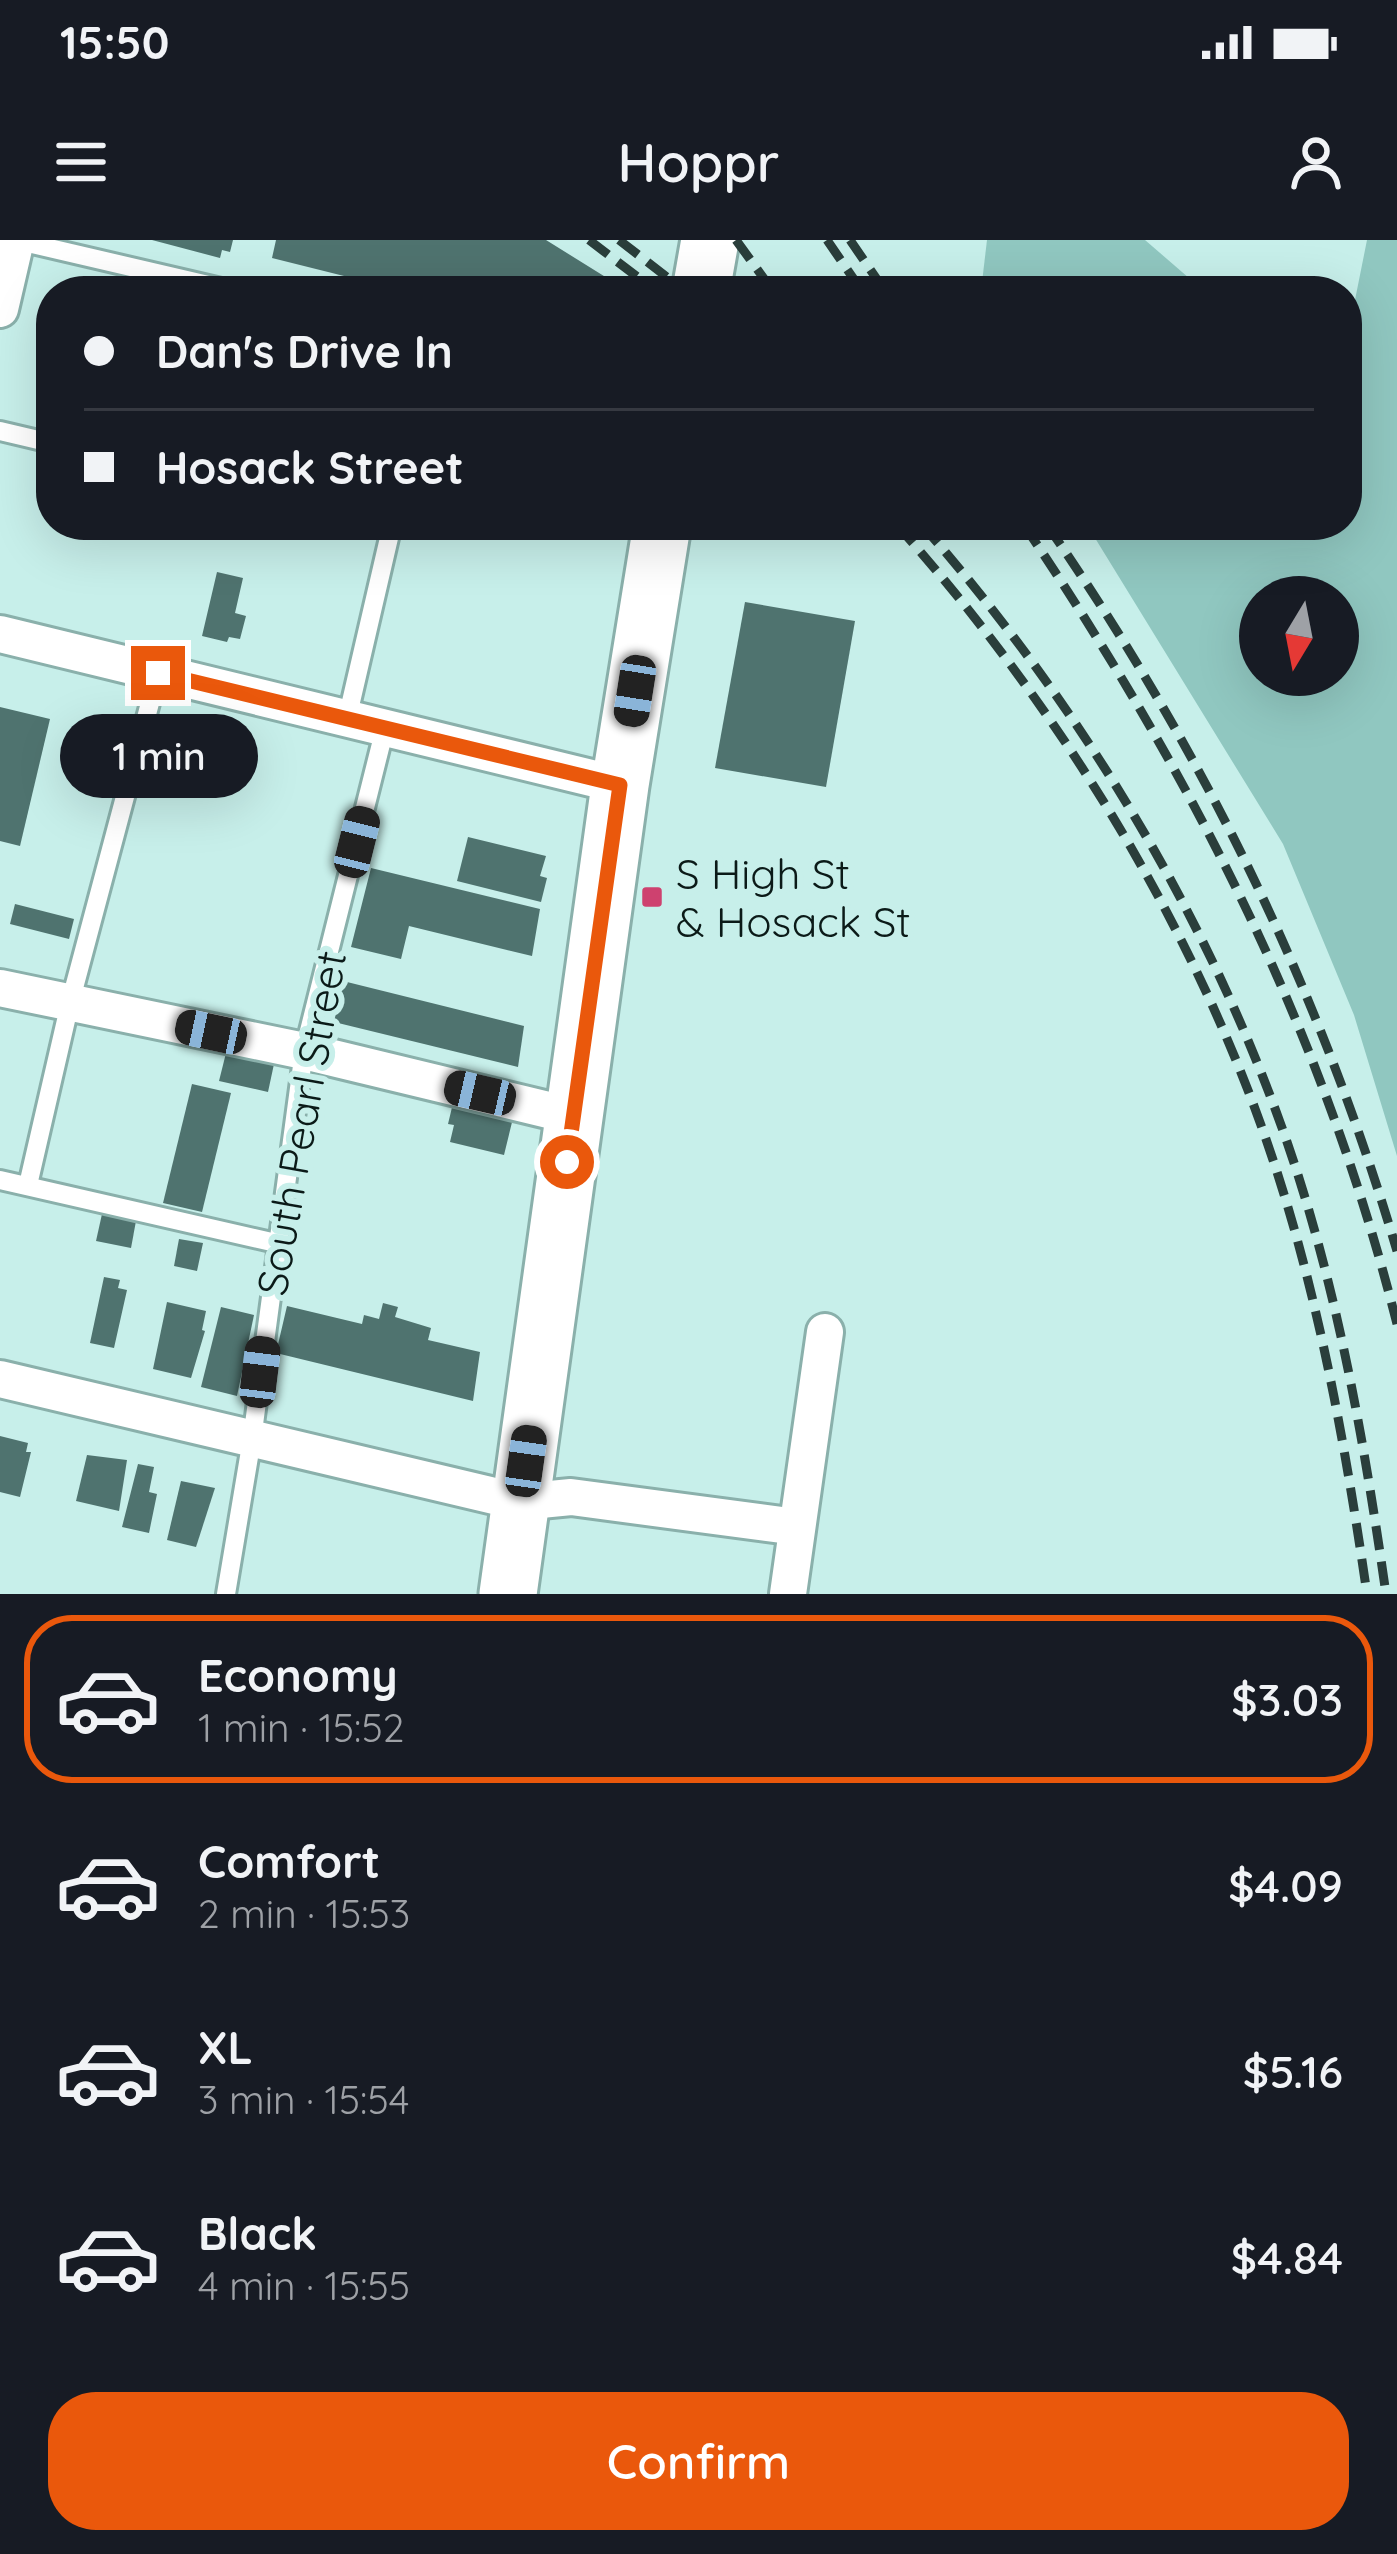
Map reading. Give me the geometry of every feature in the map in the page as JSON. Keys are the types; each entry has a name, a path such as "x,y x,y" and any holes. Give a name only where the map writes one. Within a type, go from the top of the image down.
{"main road":[{"path":"704,276 710,240"},
{"path":"508,1594 620,785 660,540"}],"street":[{"path":"0,309 15,240"},
{"path":"0,634 620,785"},
{"path":"0,988 304,1051 573,1115"},
{"path":"788,1594 826,1332"},
{"path":"0,1379 520,1502 571,1497 796,1527"}],"lane":[{"path":"15,240 170,276"},
{"path":"0,431 36,439"},
{"path":"347,718 389,540"},
{"path":"28,1185 70,1003 158,673"},
{"name":"South Pearl Street","path":"226,1594 304,1051 386,728"},
{"path":"0,1180 276,1243"}],"green space":[{"path":"987,240 1145,240 1187,276 983,276"},
{"path":"1367,240 1397,240 1397,1156 1354,1015 1283,844 1096,540 1362,540 1360,276"}],"building":[{"path":"152,240 233,240 230,252 222,250 220,258"},
{"path":"276,240 546,240 604,276 344,276 272,258"},
{"path":"217,572 243,578 235,613 246,616 240,639 229,637 227,642 202,636"},
{"path":"745,602 855,621 826,787 715,768"},
{"path":"0,707 50,719 20,846 0,841"},
{"path":"468,837 546,856 540,876 547,878 541,902 457,881"},
{"path":"371,868 540,909 532,956 409,926 401,959 351,947"},
{"path":"15,904 74,919 69,939 10,924"},
{"path":"343,981 524,1026 518,1067 334,1022"},
{"path":"226,1053 274,1064 268,1092 219,1081"},
{"path":"192,1084 231,1093 202,1212 163,1203"},
{"path":"454,1099 514,1114 504,1155 450,1142 454,1125 448,1124"},
{"path":"102,1214 136,1221 131,1248 96,1241"},
{"path":"179,1239 203,1243 197,1271 174,1266"},
{"path":"104,1277 120,1280 118,1288 127,1290 114,1348 90,1343"},
{"path":"167,1302 206,1311 191,1378 153,1369"},
{"path":"383,1303 398,1307 395,1317 431,1328 428,1340 480,1352 473,1401 276,1353 287,1306 362,1324 364,1315 379,1319"},
{"path":"221,1307 254,1315 237,1396 201,1387"},
{"path":"0,1436 28,1443 26,1452 31,1452 20,1497 0,1492"},
{"path":"87,1455 127,1460 119,1511 76,1501"},
{"path":"138,1464 154,1467 149,1492 157,1494 149,1533 122,1527"},
{"path":"181,1481 215,1488 196,1547 167,1540"}],"railway":[{"path":"589,240 636,276"},
{"path":"619,240 666,276"},
{"path":"736,240 762,276"},
{"path":"827,240 852,276"},
{"path":"850,240 875,276"},
{"path":"910,540 1005,658 1102,799 1146,873 1222,1027 1275,1165 1309,1286 1348,1470 1367,1594"},
{"path":"935,540 1027,656 1122,796 1165,869 1239,1020 1292,1158 1328,1281 1355,1405 1386,1594"},
{"path":"1034,540 1143,714 1246,908 1331,1110 1397,1324"},
{"path":"1057,540 1157,696 1251,874 1331,1058 1397,1251"}],"place":[{"name":"S High St & Hosack St","path":"652,897"}],"route":[{"path":"158,673 620,785 567,1162"}]}
